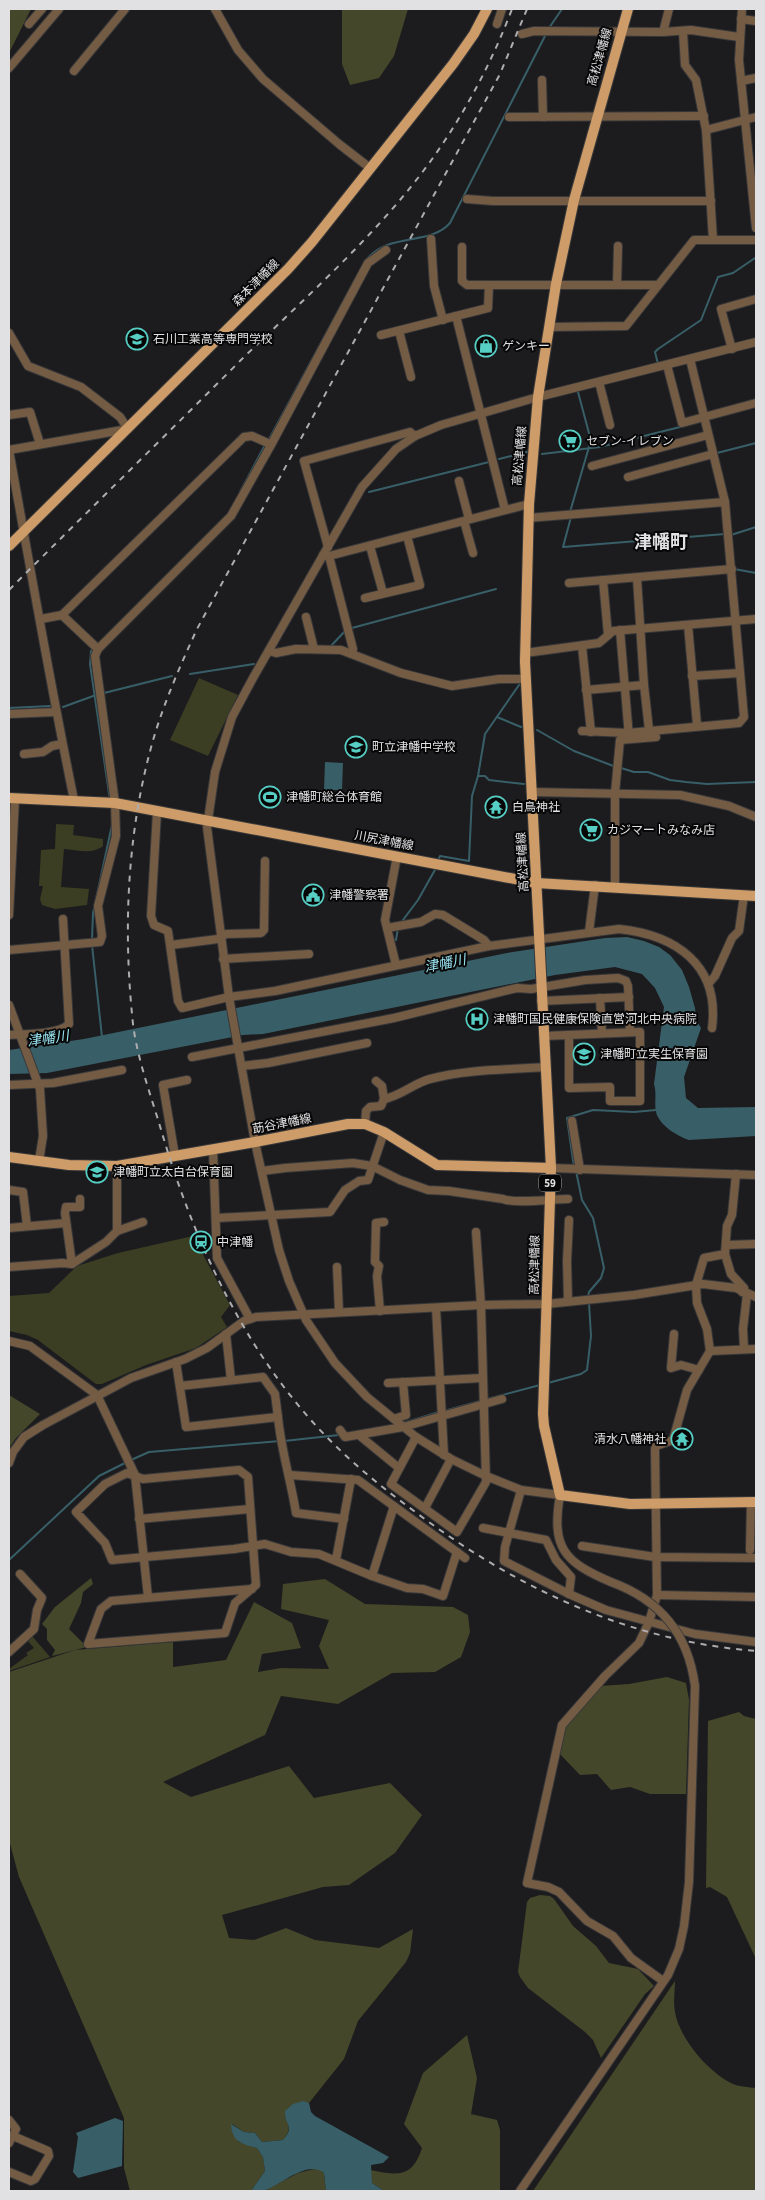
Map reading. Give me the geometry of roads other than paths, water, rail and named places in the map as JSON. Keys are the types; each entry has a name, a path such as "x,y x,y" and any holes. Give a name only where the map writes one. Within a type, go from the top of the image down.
{"main road":[{"name":"森本津幡線","path":"9,546 288,269 312,242 454,64 474,34 487,9"},
{"name":"高松津幡線","path":"560,1496 544,1426 551,1168 540,986 525,653 528,518 538,398 556,284 574,200 628,9"},
{"name":"川尻津幡線","path":"12,798 111,803 536,883 615,886 756,896"},
{"name":"莇谷津幡線","path":"9,1157 69,1165 117,1166 348,1124 364,1124 384,1132 437,1165 551,1168"},
{"path":"560,1496 630,1504 753,1502"}],"street":[{"path":"29,24 42,9"},
{"path":"9,68 59,9"},
{"path":"74,70 125,9"},
{"path":"215,9 238,50 263,79 370,168"},
{"path":"497,24 502,9"},
{"path":"663,32 670,9"},
{"path":"742,9 739,38 740,81 754,174 756,228"},
{"path":"741,19 756,21"},
{"path":"522,34 534,31 683,32 692,30 739,38"},
{"path":"683,32 684,66 696,80 704,116 713,240"},
{"path":"740,81 756,78"},
{"path":"542,80 543,117"},
{"path":"509,117 704,116"},
{"path":"706,130 756,117"},
{"path":"467,198 474,201 711,201"},
{"path":"431,239 434,286 443,320"},
{"path":"549,327 626,326 694,240 756,240"},
{"path":"618,246 618,285"},
{"path":"462,247 462,281 467,285 658,285"},
{"path":"95,647 231,516 272,445 368,264 386,250"},
{"path":"381,336 488,308 489,284"},
{"path":"732,349 721,309 756,299"},
{"path":"456,316 505,510"},
{"path":"399,331 411,376"},
{"path":"9,333 28,366 81,387 120,417 128,429 9,450 41,619 56,712 74,800"},
{"path":"520,2191 663,1981 679,1949 684,1926 689,1882 695,1686 686,1648 665,1616 640,1595 583,1570 568,1557 556,1530 560,1496 521,1490 486,1476 447,1457 416,1437 367,1397 335,1363 304,1314 282,1257 255,1142 223,959 208,821 215,772 232,717 326,556 328,547 362,487 396,449 415,436 441,425 481,413 756,342"},
{"path":"615,886 616,793 620,740 649,730 739,722 744,718 725,502 690,359"},
{"path":"667,365 682,423 756,403"},
{"path":"599,382 610,425"},
{"path":"9,415 30,412 40,444"},
{"path":"328,547 304,460 410,432 415,436"},
{"path":"592,466 708,435"},
{"path":"41,619 62,615 244,437 252,436 267,443"},
{"path":"628,477 713,454"},
{"path":"459,480 473,553"},
{"path":"528,518 725,502"},
{"path":"326,556 529,504"},
{"path":"365,598 420,585 407,536"},
{"path":"370,546 383,593"},
{"path":"326,556 353,649 352,654"},
{"path":"568,582 732,569"},
{"path":"637,578 649,730"},
{"path":"603,580 608,635"},
{"path":"9,950 95,943 102,936 98,906 116,836 95,647 62,615"},
{"path":"306,617 314,649"},
{"path":"525,653 599,643 613,631 756,620"},
{"path":"688,625 697,725"},
{"path":"620,630 629,736"},
{"path":"582,646 591,732"},
{"path":"269,651 276,653 296,649 341,650 401,673 452,686 499,679 526,679"},
{"path":"692,676 740,673"},
{"path":"586,690 644,685"},
{"path":"9,714 56,712"},
{"path":"582,731 656,737"},
{"path":"24,754 43,752 52,746 62,744"},
{"path":"531,792 680,795 729,806 756,816"},
{"path":"9,915 12,798"},
{"path":"157,812 151,916 154,925 168,931 178,1001 182,1008 275,991 489,946 539,942 589,932 618,929 639,931 658,936 688,954 709,983 714,1010 712,1028"},
{"path":"396,966 385,920 398,856"},
{"path":"171,945 221,937 226,934 261,932 264,930 265,861"},
{"path":"589,932 595,885"},
{"path":"709,983 715,976 732,938 740,931 744,895"},
{"path":"386,928 421,922 435,914 442,915 484,940 489,946"},
{"path":"9,1035 45,1032 64,1028 69,1024 63,919"},
{"path":"223,959 309,954"},
{"path":"192,1056 394,1018 517,988 618,978 626,981 629,997 630,1032"},
{"path":"541,1001 629,997"},
{"path":"600,998 602,1033"},
{"path":"9,1005 38,1082 42,1101 43,1136 39,1161"},
{"path":"544,1036 602,1033 640,1032 640,1101 610,1101 610,1087 569,1088 568,1035"},
{"path":"242,1066 268,1063 366,1042"},
{"path":"384,1099 393,1097 421,1081 445,1075 546,1067"},
{"path":"9,1085 38,1082 53,1083 122,1070"},
{"path":"175,1156 164,1085 187,1080"},
{"path":"364,1124 366,1111 370,1107 381,1106 384,1099 382,1086 376,1081"},
{"path":"572,1121 576,1169"},
{"path":"216,1218 330,1212 344,1190 359,1181 368,1180 384,1132"},
{"path":"213,1149 217,1258 250,1319"},
{"path":"262,1171 352,1163 372,1166 400,1180 428,1190 449,1191 512,1202 568,1198"},
{"path":"116,1231 117,1166"},
{"path":"551,1168 756,1175"},
{"path":"736,1174 732,1215 726,1226 726,1254 731,1274 744,1288 744,1348"},
{"path":"9,1190 23,1192 27,1226"},
{"path":"72,1264 66,1223 66,1207 80,1207 80,1200"},
{"path":"568,1302 566,1261 569,1220"},
{"path":"9,1267 62,1262 72,1264 106,1242 116,1231 143,1222"},
{"path":"380,1311 379,1266 376,1262 376,1223 384,1222"},
{"path":"9,1228 66,1223"},
{"path":"416,1437 391,1484 457,1532 486,1482 482,1402 481,1305 476,1232"},
{"path":"726,1245 756,1244"},
{"path":"663,1981 630,1958 613,1936 587,1921 559,1892 527,1882 562,1726 605,1676 639,1643 650,1622 657,1595 655,1449 656,1446 673,1440 682,1400 710,1351 707,1329 697,1303 696,1285 704,1258 726,1254"},
{"path":"336,1267 339,1312"},
{"path":"9,1463 13,1452 24,1437 97,1395 131,1378 176,1362 207,1348 250,1319 339,1312 481,1305 547,1304 666,1291 702,1284 736,1288 756,1297"},
{"path":"425,1508 447,1457 442,1413 436,1308"},
{"path":"226,1334 231,1380"},
{"path":"674,1334 671,1368 681,1365 699,1370"},
{"path":"9,1341 30,1346 97,1395 135,1475 148,1597"},
{"path":"710,1351 744,1348 756,1349"},
{"path":"176,1362 186,1426 278,1417"},
{"path":"180,1386 263,1377 275,1394 280,1441 290,1475 296,1513 344,1519"},
{"path":"388,1383 482,1378"},
{"path":"398,1423 406,1415 403,1382"},
{"path":"342,1433 360,1436 398,1423 482,1402 502,1399"},
{"path":"360,1436 400,1468"},
{"path":"252,1589 111,1601 101,1609 88,1644 225,1633 235,1603 252,1589 256,1585 253,1545 250,1509 248,1477 239,1470 143,1479 127,1473 105,1484 76,1512 105,1543 112,1560 234,1550 253,1545 264,1544 291,1552 318,1554 372,1576 443,1596 458,1552"},
{"path":"290,1475 358,1480 465,1558"},
{"path":"336,1560 351,1479"},
{"path":"521,1490 504,1561 568,1594 606,1610 695,1634 756,1642"},
{"path":"750,1550 753,1502"},
{"path":"372,1576 394,1506"},
{"path":"139,1519 250,1509"},
{"path":"483,1528 546,1540 556,1560 571,1576 568,1594"},
{"path":"582,1546 655,1557 756,1558"},
{"path":"9,1652 34,1629 37,1610 42,1598 20,1574"},
{"path":"657,1595 756,1597"},
{"path":"9,2120 16,2129 11,2140 48,2151 49,2156 36,2179 31,2182 9,2172"}],"water":[{"path":"325,762 343,763 342,790 324,790"},
{"path":"627,937 659,947 670,955 682,970 689,987 695,1008 696,1020 701,1028 684,1077 686,1098 698,1108 756,1107 756,1136 689,1140 679,1136 665,1126 656,1112 654,1084 664,1007 655,988 642,974 615,967 555,975 263,1034 243,1035 47,1073 9,1074 9,1050 84,1039 507,953 605,938"},
{"path":"303,2101 309,2103 311,2112 315,2116 389,2157 383,2163 371,2165 372,2183 384,2191 326,2191 324,2173 310,2169 293,2175 270,2189 251,2191 265,2171 263,2157 257,2148 242,2143 233,2135 231,2124 244,2132 255,2133 262,2142 283,2140 289,2131 285,2111 293,2104"},
{"path":"115,2118 123,2121 122,2166 78,2178 73,2172 78,2137 76,2133"}],"waterway":[{"path":"549,28 562,9"},
{"path":"367,259 386,245 432,235 450,223 546,34"},
{"path":"658,364 655,352 701,320 718,277 733,273 755,258"},
{"path":"268,441 363,265"},
{"path":"570,512 589,447 590,437 578,392"},
{"path":"542,454 600,447 684,426"},
{"path":"717,453 756,443"},
{"path":"240,492 265,445"},
{"path":"499,459 527,452"},
{"path":"369,492 489,462"},
{"path":"571,517 563,547 725,534"},
{"path":"731,535 756,527"},
{"path":"734,569 756,573"},
{"path":"352,628 496,589"},
{"path":"329,648 346,630"},
{"path":"94,648 91,651 90,664 110,800"},
{"path":"190,674 254,664"},
{"path":"104,693 172,676"},
{"path":"478,776 485,734 519,685"},
{"path":"63,707 96,695"},
{"path":"9,708 50,706"},
{"path":"497,717 521,727"},
{"path":"537,730 574,751 616,767"},
{"path":"621,768 634,772 648,772 670,780 686,782 707,784 756,782"},
{"path":"439,858 440,856 469,861 472,796 478,776 485,776 489,780 524,784"},
{"path":"92,940 93,913 112,825"},
{"path":"400,924 418,900 436,868"},
{"path":"396,940 398,928"},
{"path":"92,945 102,1037"},
{"path":"574,1167 567,1118 593,1110 634,1112 656,1110"},
{"path":"576,1171 582,1200 593,1218 604,1268 601,1278 589,1292 588,1296"},
{"path":"548,1383 581,1374 587,1370 591,1336 589,1303"},
{"path":"487,1399 540,1385"},
{"path":"444,1411 480,1401"},
{"path":"403,1423 439,1412"},
{"path":"284,1441 339,1435"},
{"path":"131,1460 149,1452 280,1441"},
{"path":"9,1560 99,1476 127,1462"}],"railway":[{"path":"9,590 327,277 387,215 438,151 466,106 491,58 512,9"},
{"path":"527,9 500,74 197,629 168,696 158,723 145,771 133,839 128,909 128,944 129,979 136,1044 173,1169 215,1273 232,1307 272,1370 307,1416 335,1446 381,1486 453,1539 492,1564 533,1586 575,1606 618,1623 663,1636 709,1645 756,1651"}],"place":[{"name":"石川工業高等専門学校","path":"137,339"},
{"name":"ゲンキー","path":"486,346"},
{"name":"セブン-イレブン","path":"570,441"},
{"name":"町立津幡中学校","path":"356,747"},
{"name":"津幡町総合体育館","path":"270,797"},
{"name":"白鳥神社","path":"496,807"},
{"name":"カジマートみなみ店","path":"591,830"},
{"name":"津幡警察署","path":"313,895"},
{"name":"津幡町国民健康保険直営河北中央病院","path":"477,1019"},
{"name":"津幡町立実生保育園","path":"584,1054"},
{"name":"津幡町立太白台保育園","path":"97,1172"},
{"name":"中津幡","path":"201,1242"},
{"name":"清水八幡神社","path":"682,1439"}],"district":[{"name":"津幡町","path":"661,542"}],"water label":[{"name":"津幡川","path":"445,964"},
{"name":"津幡川","path":"48,1039"}]}
